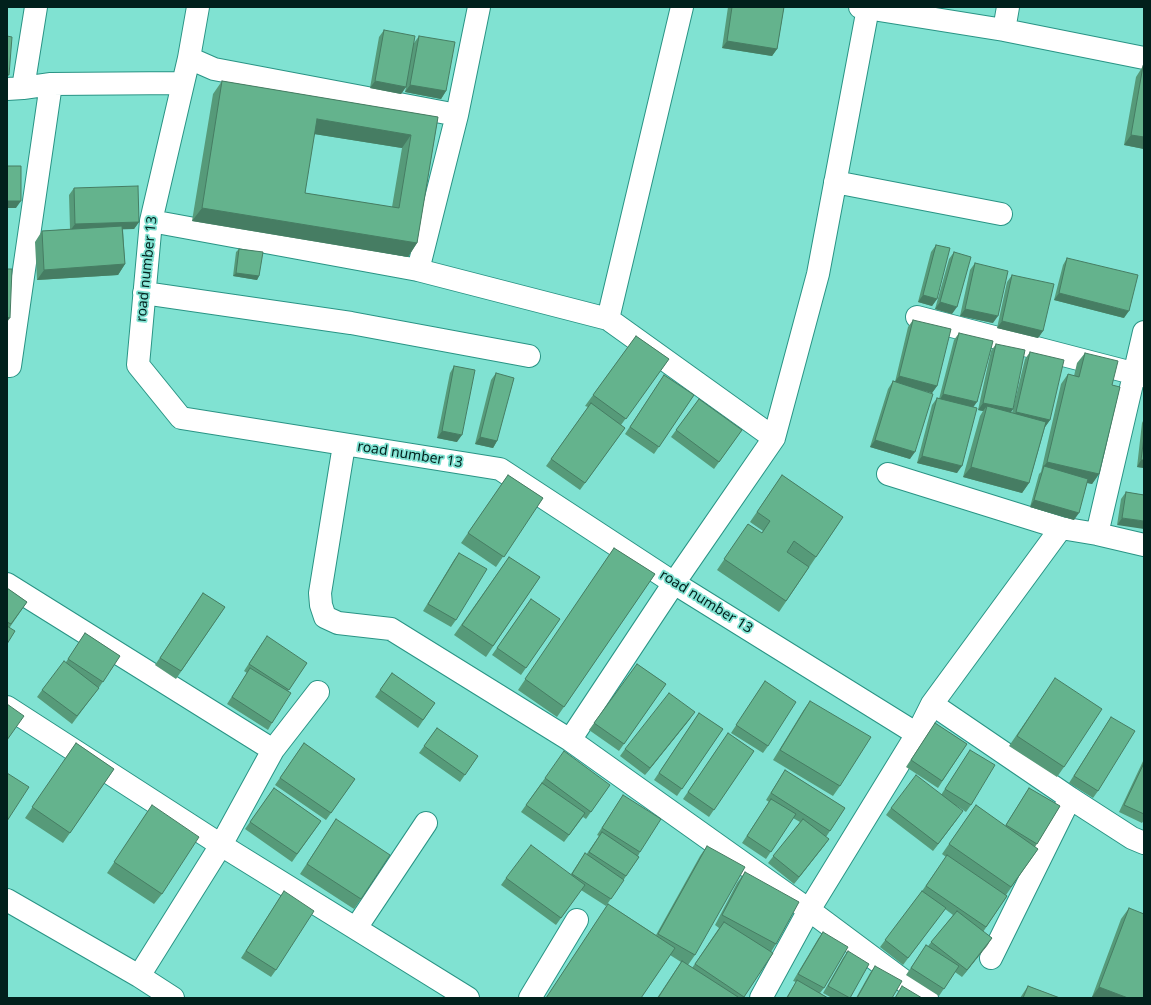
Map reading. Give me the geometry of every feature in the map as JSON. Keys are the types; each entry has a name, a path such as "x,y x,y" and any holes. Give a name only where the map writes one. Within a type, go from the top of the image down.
{"street":[{"path":"36,7 15,89 51,84 182,83"},
{"name":"road number 13","path":"198,7 189,58 151,221 138,364 181,418 500,469 674,583 917,734"},
{"path":"418,270 457,115 479,7"},
{"path":"608,319 682,7"},
{"path":"1004,30 1008,7"},
{"path":"570,740 674,583 774,438 818,274 864,8 1004,30 1144,58"},
{"path":"189,58 214,69 457,115"},
{"path":"10,366 51,84"},
{"path":"835,182 1001,214"},
{"path":"151,221 418,270 608,319 774,438"},
{"path":"144,293 351,323 529,356"},
{"path":"917,317 1139,375"},
{"path":"1097,534 1139,375 1144,332"},
{"path":"344,445 320,593 321,605 325,617 338,623 391,629 570,740 809,910 927,998"},
{"path":"888,474 1061,528 1097,534 1144,545"},
{"path":"761,998 809,910 917,734 932,704 1061,528"},
{"path":"7,584 273,750"},
{"path":"139,976 221,845 273,750 318,692"},
{"path":"932,704 1070,798 1132,838 1144,843"},
{"path":"7,708 221,845 468,998"},
{"path":"991,958 1070,798"},
{"path":"356,928 426,824"},
{"path":"7,900 139,976 173,998"},
{"path":"530,998 577,920"}],"building":[{"path":"732,7 784,7 777,49 727,41"},
{"path":"384,30 415,36 406,87 375,81"},
{"path":"7,36 12,37 9,75 7,75"},
{"path":"419,36 455,42 446,91 410,85"},
{"path":"1143,66 1144,67 1144,137 1131,135"},
{"path":"222,81 438,117 417,243 202,208","holes":["317,119 411,135 399,208 305,193"]},
{"path":"7,166 21,166 21,201 7,201"},
{"path":"138,186 139,222 75,224 74,188"},
{"path":"122,226 125,264 44,270 42,231"},
{"path":"936,245 950,248 937,299 923,295"},
{"path":"239,249 263,252 259,276 236,273"},
{"path":"954,252 971,257 957,307 940,302"},
{"path":"1067,258 1138,275 1129,311 1059,293"},
{"path":"975,263 1008,271 998,316 965,309"},
{"path":"7,269 12,269 10,318 7,317"},
{"path":"1012,275 1054,284 1043,331 1002,321"},
{"path":"913,320 951,329 937,386 899,376"},
{"path":"959,333 993,341 977,402 943,394"},
{"path":"636,336 669,359 626,419 593,395"},
{"path":"996,344 1025,350 1013,409 983,403"},
{"path":"1030,352 1064,360 1050,420 1016,412"},
{"path":"1085,353 1118,361 1112,385 1120,387 1099,474 1047,462 1068,374 1079,377"},
{"path":"454,366 475,370 462,435 442,431"},
{"path":"496,373 514,378 497,441 480,437"},
{"path":"664,375 694,395 659,447 630,427"},
{"path":"893,381 933,394 915,452 875,440"},
{"path":"937,398 977,408 962,466 922,456"},
{"path":"699,399 742,430 719,462 676,430"},
{"path":"591,403 625,428 585,483 551,459"},
{"path":"987,406 1046,422 1029,483 971,467"},
{"path":"1144,437 1144,460 1141,460"},
{"path":"1044,466 1088,479 1079,513 1034,500"},
{"path":"508,475 543,498 504,557 468,533"},
{"path":"782,475 843,517 816,557 794,541 787,552 809,567 786,601 724,559 748,524 762,533 770,521 757,512"},
{"path":"1126,492 1144,495 1144,521 1122,518"},
{"path":"614,548 655,574 564,707 525,679"},
{"path":"459,553 487,569 456,620 428,604"},
{"path":"509,557 540,577 493,646 462,625"},
{"path":"7,588 27,602 11,624 7,622"},
{"path":"203,593 225,607 181,671 160,658"},
{"path":"531,599 560,619 526,668 497,648"},
{"path":"7,626 15,631 7,644"},
{"path":"85,633 120,656 103,682 68,659"},
{"path":"267,636 307,663 289,690 249,664"},
{"path":"64,661 99,688 77,716 42,690"},
{"path":"637,664 666,684 624,744 594,723"},
{"path":"250,668 291,693 272,723 232,697"},
{"path":"392,673 435,703 423,720 380,690"},
{"path":"1055,678 1102,709 1064,767 1017,736"},
{"path":"765,681 796,702 768,746 736,725"},
{"path":"669,693 695,712 650,768 625,749"},
{"path":"810,701 871,737 840,786 780,750"},
{"path":"7,704 24,716 7,740"},
{"path":"699,713 723,729 682,789 659,773"},
{"path":"1111,717 1135,731 1098,791 1074,776"},
{"path":"935,723 967,744 942,781 911,760"},
{"path":"437,728 478,756 465,775 424,746"},
{"path":"728,733 754,751 714,810 688,792"},
{"path":"76,743 114,769 70,833 32,807"},
{"path":"304,743 355,779 331,813 280,778"},
{"path":"970,750 995,765 971,805 945,789"},
{"path":"564,751 610,785 591,812 545,778"},
{"path":"1144,763 1144,814 1124,805"},
{"path":"785,770 845,808 830,831 771,793"},
{"path":"7,773 29,787 7,821"},
{"path":"916,775 963,811 938,844 891,808"},
{"path":"542,783 585,813 569,835 526,805"},
{"path":"274,788 321,821 297,854 250,822"},
{"path":"1029,788 1060,806 1037,844 1006,825"},
{"path":"623,795 661,819 640,852 602,828"},
{"path":"771,799 796,814 771,852 747,836"},
{"path":"152,805 199,837 162,894 114,862"},
{"path":"976,805 1038,849 1011,887 949,844"},
{"path":"336,819 390,855 361,899 307,864"},
{"path":"803,819 829,839 799,877 773,856"},
{"path":"602,832 639,857 626,876 589,852"},
{"path":"531,845 585,885 561,918 506,878"},
{"path":"707,846 745,867 695,955 658,934"},
{"path":"585,853 624,880 611,899 572,874"},
{"path":"947,855 1007,896 986,927 926,886"},
{"path":"745,872 799,902 776,944 722,915"},
{"path":"284,891 314,911 276,970 246,951"},
{"path":"922,891 946,908 908,958 885,940"},
{"path":"608,904 675,948 641,998 546,998"},
{"path":"1129,908 1144,914 1144,998 1128,998 1099,987"},
{"path":"957,911 992,938 967,970 931,942"},
{"path":"724,922 773,953 744,997 695,964"},
{"path":"823,932 848,947 824,988 798,974"},
{"path":"926,945 959,966 944,989 911,968"},
{"path":"848,951 869,964 850,998 828,986"},
{"path":"682,961 738,997 738,998 658,998"},
{"path":"875,966 902,981 892,998 857,998"},
{"path":"797,980 828,998 787,998"},
{"path":"902,986 922,998 895,998"},
{"path":"1028,986 1060,998 1023,998"}]}
